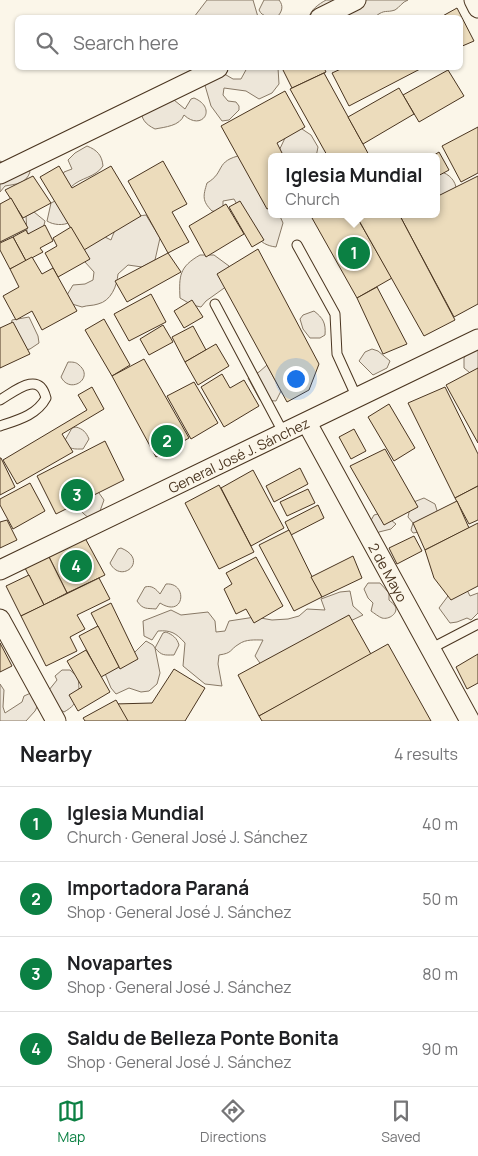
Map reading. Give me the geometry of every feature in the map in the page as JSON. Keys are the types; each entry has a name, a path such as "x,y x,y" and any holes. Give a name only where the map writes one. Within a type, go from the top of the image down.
{"street":[{"path":"326,15 356,0"},
{"path":"474,0 478,8"},
{"path":"0,174 214,70"},
{"name":"General José J. Sánchez","path":"0,570 478,339"},
{"name":"2 de Mayo","path":"307,423 470,721"},
{"path":"0,619 56,721"}],"lane":[{"path":"297,245 335,314 337,354 358,398"},
{"path":"215,304 284,434"},
{"path":"0,400 29,383 36,384 44,390 46,398 41,407 33,413 0,426"},
{"path":"430,649 478,624"}],"shaded area":[{"path":"207,0 253,0 257,15 196,15"},
{"path":"264,0 279,0 282,4 282,9 278,15 264,15 259,10"},
{"path":"326,0 408,0 395,10 378,15 310,15 318,5"},
{"path":"246,70 278,70 279,84 272,93 259,99 246,91 224,88 223,95 228,101 236,102 239,110 229,120 222,121 211,106 204,82 221,72 233,79 241,79"},
{"path":"194,98 205,107 205,117 201,120 191,120 184,115 176,124 155,129 146,123 143,118 141,108 174,100 185,109 191,99"},
{"path":"299,127 311,135 318,147 317,153 278,153 285,138"},
{"path":"87,146 98,153 103,166 100,170 71,187 60,181 64,172 72,169 68,160"},
{"path":"242,155 268,195 268,218 281,218 283,223 276,247 260,241 254,232 249,216 240,210 234,199 223,201 223,209 220,212 212,211 206,204 204,195 207,183 217,175 227,160"},
{"path":"0,161 8,165 28,168 30,172 23,181 5,186 0,192"},
{"path":"440,172 449,176 456,187 440,201"},
{"path":"57,200 70,222 59,224 47,221 51,203"},
{"path":"34,212 45,221 42,233 33,235 27,233 26,216"},
{"path":"146,215 160,238 155,260 142,267 128,265 118,274 110,296 103,302 82,307 72,304 67,295 73,285 85,284 93,280 94,272 85,262 83,248 105,237 111,240 117,227 124,220"},
{"path":"200,255 214,255 229,266 227,286 206,301 201,307 192,305 180,298 180,278 184,268"},
{"path":"314,311 322,319 325,327 325,335 320,338 310,338 303,329 300,319 303,315"},
{"path":"29,317 38,336 39,343 30,349 13,353 7,346 12,320"},
{"path":"478,345 478,376 475,377 464,368 464,358 470,348"},
{"path":"372,349 378,351 390,361 387,368 373,375 359,361 365,352"},
{"path":"68,362 77,363 83,370 83,379 75,385 70,385 61,377"},
{"path":"267,365 281,391 276,401 260,400 248,378"},
{"path":"76,427 84,431 89,439 83,449 70,448 64,442 72,428"},
{"path":"94,488 104,500 100,511 90,519 80,510 85,503 89,502 88,498"},
{"path":"424,498 435,504 439,517 419,532 413,533 411,530 413,523 408,517 411,503"},
{"path":"382,513 396,524 391,529 377,534 369,524 374,515"},
{"path":"121,548 133,558 133,564 126,571 120,572 110,563 118,549"},
{"path":"368,583 380,583 389,593 389,600 395,605 396,609 393,615 388,618 382,618 371,611 373,603 368,598 364,589"},
{"path":"166,584 178,588 181,599 175,606 168,607 160,603 156,609 148,608 141,606 137,601 145,587 154,588 160,594"},
{"path":"467,590 470,596 478,593 478,613 471,620 467,618 450,623 439,608 448,596"},
{"path":"350,591 353,606 363,615 283,653 262,666 255,656 263,640 242,642 229,652 219,655 218,664 222,686 205,684 183,666 185,643 176,635 166,631 158,631 152,640 144,636 143,621 171,610 181,615 208,612 215,621 216,632 225,631 229,621 255,617 272,620 288,619 299,616 307,609 325,610 321,599 340,592"},
{"path":"166,632 177,640 179,645 174,655 163,654 155,648 163,633"},
{"path":"146,641 155,648 160,673 157,684 149,691 141,692 129,688 116,694 111,688 104,671 131,656"},
{"path":"62,670 70,670 78,677 79,688 78,698 64,712 54,705 49,690 57,680 55,676"},
{"path":"0,684 4,690 3,707 5,713 22,702 24,696 33,692 39,703 26,721 0,721"}],"building":[{"path":"457,8 461,15 444,15"},
{"path":"463,20 474,41 463,46"},
{"path":"283,70 325,70 326,72 292,88"},
{"path":"339,70 418,70 349,106 332,73"},
{"path":"448,70 464,96 419,122 403,95"},
{"path":"324,73 368,153 326,153 290,89"},
{"path":"399,88 414,114 363,144 348,117"},
{"path":"285,91 305,127 277,143 282,153 268,153 268,209 267,209 221,126"},
{"path":"478,127 478,173 461,182 442,146"},
{"path":"440,154 449,170 440,175"},
{"path":"163,161 187,204 172,212 189,242 168,253 128,181"},
{"path":"59,166 72,188 111,166 141,216 84,250 40,177"},
{"path":"33,176 51,203 23,218 5,190"},
{"path":"478,176 478,304 454,317 401,218 440,218 440,195"},
{"path":"11,198 28,228 0,242 0,204"},
{"path":"240,201 264,240 252,247 229,207"},
{"path":"226,204 244,234 206,257 189,226"},
{"path":"312,218 357,218 392,278 357,298"},
{"path":"358,218 401,218 455,320 424,336"},
{"path":"45,225 53,241 40,248 43,252 26,261 13,237 26,230 28,234"},
{"path":"71,227 90,259 58,277 45,253 57,246 53,238"},
{"path":"13,237 26,261 10,269 0,250 0,243"},
{"path":"258,249 319,364 309,390 287,402 217,274"},
{"path":"168,253 181,272 127,302 115,281"},
{"path":"32,257 42,274 53,268 77,311 42,330 32,311 16,320 3,296 19,287 10,269"},
{"path":"377,287 407,344 383,354 357,298"},
{"path":"151,294 166,322 129,341 114,314"},
{"path":"192,300 203,317 184,328 174,311"},
{"path":"104,319 130,365 112,376 85,330"},
{"path":"13,322 30,354 0,368 0,328"},
{"path":"163,325 173,342 149,355 140,339"},
{"path":"193,326 206,350 185,362 172,337"},
{"path":"216,344 229,366 198,385 185,362"},
{"path":"144,359 189,438 156,457 112,376"},
{"path":"478,368 478,443 446,385"},
{"path":"222,374 230,388 244,380 259,406 224,427 201,387"},
{"path":"194,382 218,423 191,439 167,396"},
{"path":"92,387 104,409 62,434 73,452 17,484 3,460 87,410 78,395"},
{"path":"445,387 478,454 478,486 455,498 408,403"},
{"path":"389,404 415,448 394,461 368,417"},
{"path":"354,429 366,451 351,459 339,437"},
{"path":"105,441 124,480 56,514 37,476"},
{"path":"385,449 418,507 384,525 350,466"},
{"path":"0,458 15,487 0,495"},
{"path":"300,468 308,484 274,502 266,486"},
{"path":"253,470 284,528 251,546 221,488"},
{"path":"30,483 45,511 13,529 0,505 0,499"},
{"path":"219,485 254,552 219,569 185,503"},
{"path":"478,486 478,520 469,524 455,498"},
{"path":"308,489 315,503 287,516 280,502"},
{"path":"457,501 469,528 425,550 413,523"},
{"path":"318,505 324,518 291,535 285,522"},
{"path":"7,520 17,540 0,548 0,522"},
{"path":"478,523 478,586 451,600 434,578 425,550"},
{"path":"289,530 322,597 294,611 259,545"},
{"path":"414,536 422,551 397,564 389,548"},
{"path":"85,538 105,575 67,593 49,557"},
{"path":"353,556 362,578 322,597 311,577"},
{"path":"49,557 67,593 44,605 25,568"},
{"path":"256,557 283,606 254,623 246,609 236,614 224,589 232,584 226,573"},
{"path":"29,575 44,605 21,616 6,586"},
{"path":"99,578 110,599 77,615 85,629 70,637 77,651 46,666 21,616"},
{"path":"111,603 138,659 120,669 91,613"},
{"path":"349,615 372,656 259,716 238,675"},
{"path":"98,626 119,667 101,677 79,636"},
{"path":"0,643 12,666 0,672"},
{"path":"388,644 431,721 262,721 259,716"},
{"path":"86,650 110,692 78,711 69,695 82,687 67,661"},
{"path":"478,654 478,683 467,689 456,667"},
{"path":"174,669 205,688 185,721 114,721 114,704 152,703"},
{"path":"116,700 128,721 85,721 83,718"}],"place":[{"name":"Iglesia Mundial","path":"354,253"},
{"name":"Importadora Paraná","path":"167,441"},
{"name":"Novapartes","path":"77,495"},
{"name":"Saldu de Belleza Ponte Bonita","path":"76,566"}]}
